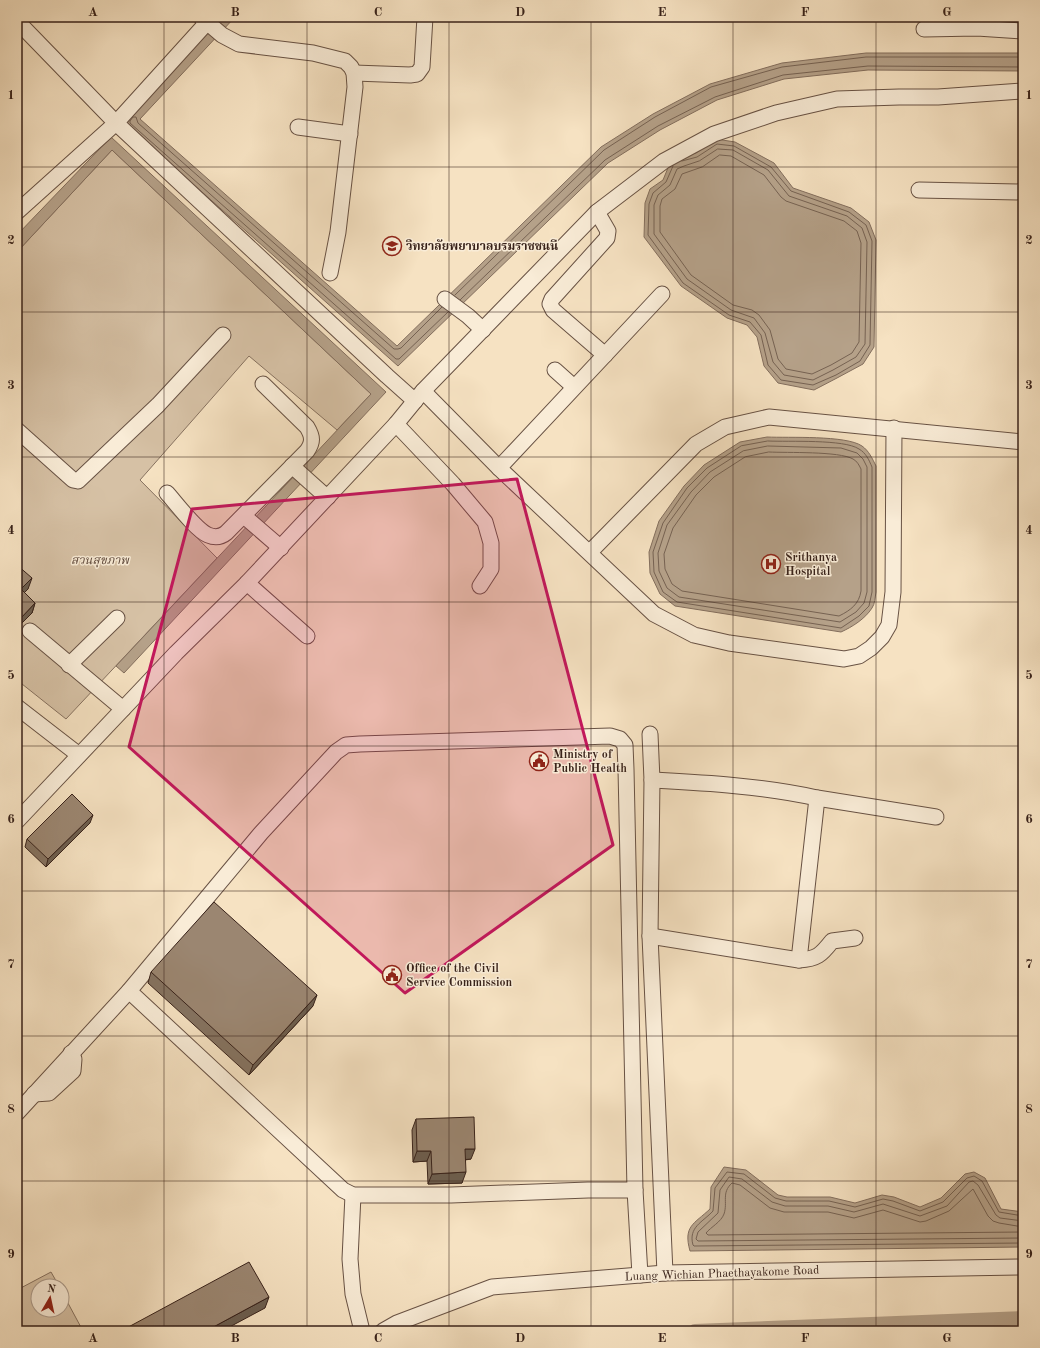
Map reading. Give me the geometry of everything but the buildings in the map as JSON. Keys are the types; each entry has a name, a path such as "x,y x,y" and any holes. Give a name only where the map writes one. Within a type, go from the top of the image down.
{"street":[{"path":"354,73 417,74 422,67 425,17"},
{"path":"17,212 116,123 207,20 222,35 239,44 313,53 345,61 354,73 355,87 350,134 338,232 330,272"},
{"path":"17,21 116,123 387,376 415,395 499,468 590,552 654,614 694,635 728,643 844,659 859,656 871,648 882,637 889,625 893,592 894,428"},
{"path":"924,29 978,28 1023,31"},
{"path":"20,812 79,756 281,548 396,424 415,395 480,328 597,212 664,161 714,134 776,113 836,99 938,97 1023,91"},
{"path":"298,127 350,134"},
{"path":"919,190 1023,192"},
{"path":"597,212 608,231 607,238 552,299 550,304 553,310 605,355"},
{"path":"499,468 662,294"},
{"path":"445,299 468,316 480,328"},
{"path":"17,430 73,480 78,481 158,406 223,335"},
{"path":"555,370 574,387"},
{"path":"167,492 200,530 208,535 216,537 222,536 250,521 307,451 311,444 311,434 307,427 263,384"},
{"path":"590,552 696,444 725,427 769,417 894,428 1023,442"},
{"path":"396,424 485,522 491,543 491,569 480,586"},
{"path":"294,467 306,480 328,497"},
{"path":"250,521 281,548"},
{"path":"247,583 307,636"},
{"path":"69,665 117,618"},
{"path":"30,631 123,709"},
{"path":"17,707 79,756"},
{"path":"650,734 652,780 650,936 665,1272"},
{"path":"17,1113 34,1094 49,1092 73,1071 74,1059 71,1054 129,991 261,833 336,752 346,745 610,736 620,739 625,745 635,1190 640,1275"},
{"path":"652,780 725,784 794,793 936,817"},
{"path":"799,960 817,798"},
{"path":"650,936 799,960 810,960 820,955 832,941 855,938"},
{"path":"129,991 342,1190 352,1195 451,1195 588,1190 635,1190"},
{"path":"352,1195 350,1259 353,1294 362,1331"},
{"name":"Luang Wichian Phaethayakome Road","path":"383,1331 397,1323 492,1287 665,1272 1023,1267"}],"highlighted area":[{"path":"517,479 613,845 405,993 129,747 192,509"}],"green space":[{"name":"สวนสุขภาพ","path":"112,150 371,394 337,430 249,356 140,480 217,558 66,719 17,680 17,252"},
{"path":"51,1272 54,1278 40,1278"},
{"path":"30,1283 30,1318 70,1318 70,1307 83,1331 17,1331 17,1290"}],"water":[{"path":"221,17 235,17 140,119 397,346 601,147 653,114 710,84 782,63 866,53 1023,53 1023,71 868,70 784,79 717,100 660,130 608,163 398,366 123,122"},
{"path":"111,137 386,392 124,673 116,666 371,394 112,150 17,252 17,235"},
{"path":"716,139 735,142 774,163 793,188 851,208 869,222 876,240 874,347 863,364 814,390 778,383 764,366 757,337 747,325 727,318 681,286 644,237 645,203 650,189 663,180 670,163 680,157 696,153"},
{"path":"767,437 802,437 854,442 867,450 876,466 876,592 874,602 869,612 862,619 841,632 675,606 660,594 650,573 649,552 659,521 684,486 704,465 740,442"},
{"path":"724,1167 746,1170 778,1195 787,1197 830,1197 855,1203 882,1195 894,1197 920,1207 941,1198 965,1174 974,1172 985,1178 1001,1209 1023,1212 1023,1247 690,1251 688,1236 691,1226 710,1209 711,1187"}],"waterway":[{"path":"695,1331 1023,1318"}],"place":[{"name":"วิทยาลัยพยาบาลบรมราชชนนี","path":"392,246"},
{"name":"Srithanya Hospital","path":"771,564"},
{"name":"Ministry of Public Health","path":"539,761"},
{"name":"Office of the Civil Service Commission","path":"392,975"}]}
